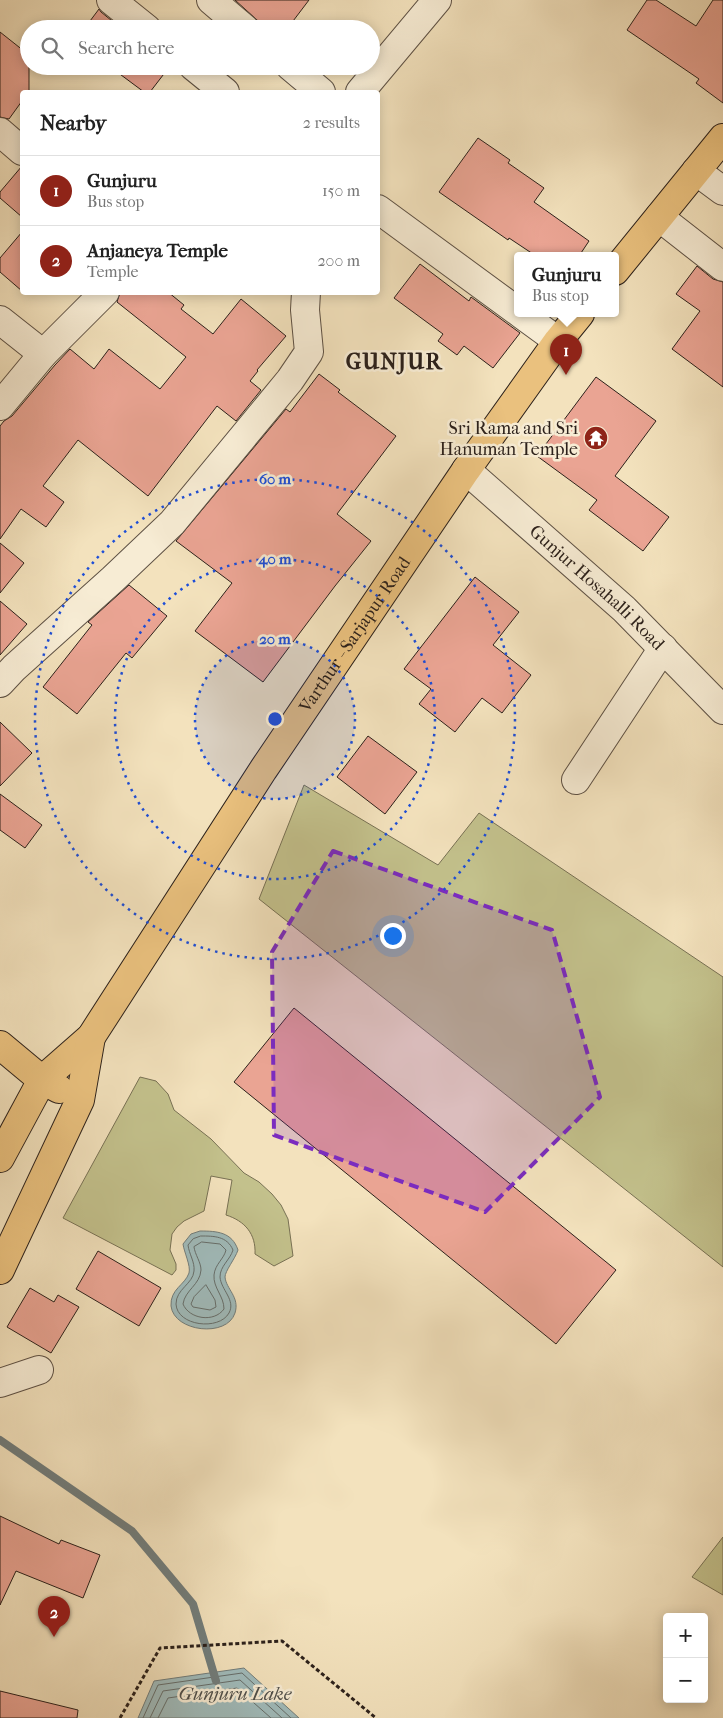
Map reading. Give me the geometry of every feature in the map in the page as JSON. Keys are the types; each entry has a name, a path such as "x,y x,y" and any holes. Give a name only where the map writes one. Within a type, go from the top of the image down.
{"main road":[{"path":"619,266 723,138"},
{"name":"Varthur - Sarjapur Road","path":"0,1158 42,1080 90,1037 263,770 466,470 558,341 578,317"},
{"name":"Varthur - Sarjapur Road","path":"0,1270 80,1100 90,1037"},
{"path":"0,1045 42,1080 80,1100"}],"street":[{"path":"111,0 135,20"},
{"path":"211,0 234,20"},
{"path":"380,68 437,0"},
{"path":"204,75 223,90"},
{"path":"301,75 319,90"},
{"path":"362,90 374,75"},
{"path":"0,132 20,150"},
{"path":"696,171 723,191"},
{"path":"380,210 514,309"},
{"path":"659,217 723,267"},
{"path":"0,406 43,354 101,295"},
{"path":"0,683 172,523 290,380 308,352 306,295"},
{"path":"525,317 558,341"},
{"path":"0,320 43,354"},
{"name":"Gunjur Hosahalli Road","path":"466,470 624,609 723,710"},
{"path":"576,780 662,648"},
{"path":"0,1383 40,1370"}],"path":[{"path":"120,1718 160,1648 282,1641 376,1718"}],"highlighted area":[{"path":"333,851 552,930 600,1097 485,1212 274,1135 272,952"}],"shaded area":[{"path":"304,785 438,865 479,813 723,977 723,1267 259,899"},
{"path":"140,1077 156,1081 168,1094 174,1110 211,1139 244,1173 259,1182 272,1194 281,1205 288,1219 293,1256 274,1266 255,1254 254,1240 248,1229 239,1221 226,1215 232,1180 211,1176 204,1211 184,1221 172,1234 170,1250 176,1264 176,1270 172,1275 63,1218"},
{"path":"723,1537 723,1595 692,1577"}],"water":[{"path":"200,1231 218,1232 228,1236 232,1239 238,1250 225,1277 236,1302 235,1313 230,1321 212,1329 201,1329 181,1322 174,1315 171,1306 171,1300 175,1291 189,1273 183,1244 191,1234"},
{"name":"Gunjuru Lake","path":"244,1668 299,1718 138,1718 154,1681"}],"building":[{"path":"235,0 309,0 294,20 257,20"},
{"path":"647,0 656,0 696,26 713,0 723,0 723,103 696,83 699,79 627,30"},
{"path":"99,9 111,20 91,20"},
{"path":"0,32 20,48 20,75 29,75 29,90 20,90 20,104 9,119 0,117"},
{"path":"121,75 163,75 152,90 141,90"},
{"path":"478,138 510,160 508,163 544,188 534,202 589,241 582,252 530,252 509,238 508,240 439,192"},
{"path":"20,168 20,215 0,198 0,192"},
{"path":"20,234 20,289 0,272 0,258"},
{"path":"420,264 469,301 471,297 520,333 493,368 464,346 457,355 438,341 443,334 394,298"},
{"path":"697,266 713,279 723,282 723,387 672,349 700,311 676,294"},
{"path":"119,295 172,295 184,305 181,309 213,334 241,299 286,336 250,381 261,390 236,421 217,406 148,496 78,440 43,486 64,502 46,527 21,509 0,539 0,426 12,416 70,349 94,369 109,349 160,389 186,357 117,302"},
{"path":"319,374 340,390 338,392 396,436 337,514 371,541 263,682 195,631 232,583 176,541 286,409 290,412"},
{"name":"Sri Rama and Sri Hanuman Temple","path":"596,377 656,421 615,476 669,517 643,551 589,510 597,500 537,456"},
{"path":"0,543 24,563 0,593"},
{"path":"475,577 519,612 493,645 531,675 502,713 482,698 455,732 419,704 431,689 404,669"},
{"path":"129,585 167,616 132,658 126,653 77,714 43,687 92,625 88,622"},
{"path":"0,601 27,624 0,655"},
{"path":"0,722 32,753 0,786"},
{"path":"368,736 417,772 385,814 337,777"},
{"path":"0,794 42,825 25,848 0,830"},
{"path":"294,1008 616,1270 556,1344 234,1082"},
{"path":"98,1251 161,1288 139,1326 76,1289"},
{"path":"30,1288 54,1302 58,1295 79,1307 51,1353 7,1327"},
{"path":"0,1516 59,1544 61,1540 100,1555 83,1598 16,1571 0,1605"},
{"path":"0,1691 78,1710 77,1718 0,1718"}],"waterway":[{"path":"0,1440 132,1531 193,1604 216,1681"}],"place":[{"name":"Gunjuru","path":"566,375"},
{"name":"Sri Rama and Sri Hanuman Temple","path":"596,438"},
{"name":"Anjaneya Temple","path":"54,1637"}],"district":[{"name":"GUNJUR","path":"394,362"}]}
